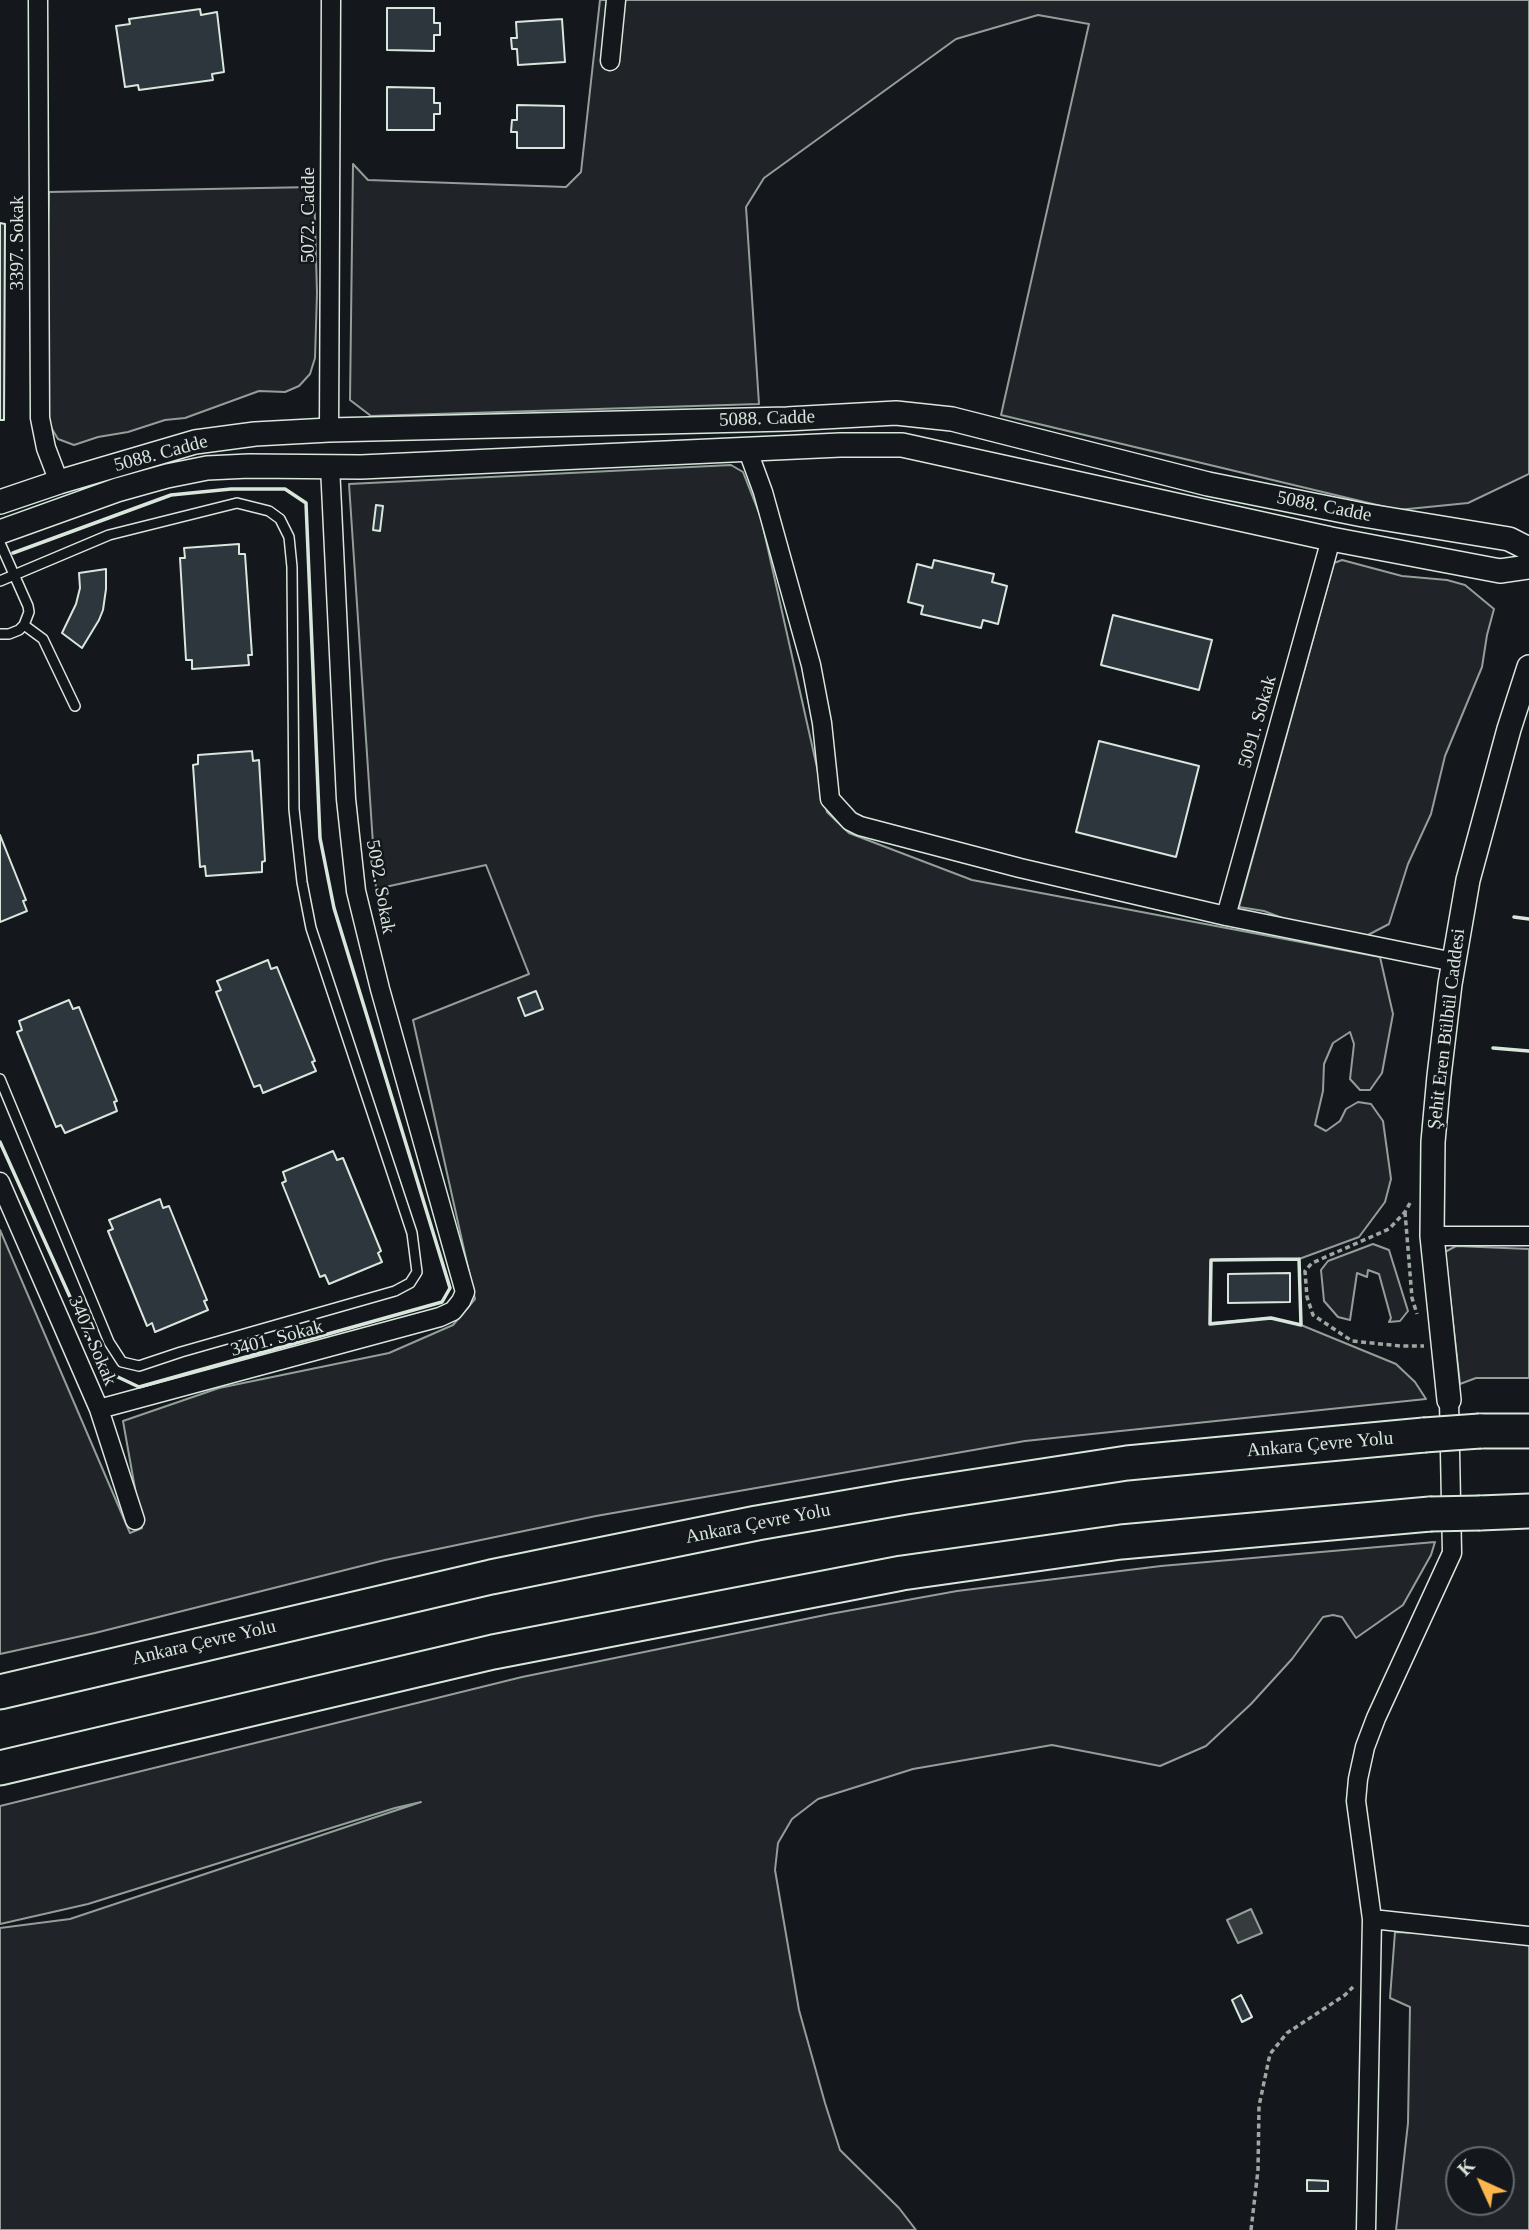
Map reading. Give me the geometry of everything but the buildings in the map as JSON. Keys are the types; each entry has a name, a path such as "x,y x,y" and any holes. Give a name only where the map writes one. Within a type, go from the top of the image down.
{"highway":[{"name":"Ankara Çevre Yolu","path":"0,1692 491,1577 893,1499 1126,1463 1424,1435 1529,1431"},
{"path":"0,1768 494,1652 902,1573 1121,1542 1430,1514 1529,1511"}],"street":[{"name":"3397. Sokak","path":"38,0 40,418 46,448 59,482"},
{"name":"5072. Cadde","path":"329,430 331,0"},
{"path":"610,61 615,0"},
{"name":"5088. Cadde","path":"0,502 195,442 255,434 787,419 896,413 953,419 1208,484 1363,515 1509,540 1529,548"},
{"name":"5088. Cadde","path":"0,532 117,490 167,476 221,468 499,462 840,445 902,445 1331,539 1500,571 1529,567"},
{"path":"748,451 763,492 811,665 822,723 830,799 842,814 860,826 1020,868 1226,916 1454,962"},
{"name":"5092. Sokak","path":"330,466 346,799 356,891 380,989 464,1282 465,1292 461,1301"},
{"name":"5091. Sokak","path":"1226,916 1331,539"},
{"name":"Şehit Eren Bülbül Caddesi","path":"1449,1399 1432,1236 1433,1142 1439,1076 1468,880 1508,729 1529,667"},
{"name":"3407. Sokak","path":"0,1182 99,1409 135,1520"},
{"path":"1432,1236 1529,1236"},
{"name":"3401. Sokak","path":"99,1409 440,1317 453,1311 461,1301"},
{"path":"1366,2230 1373,1919 1356,1801 1358,1779 1365,1747 1376,1718 1452,1553 1449,1399"},
{"path":"1373,1919 1529,1936"}],"lane":[{"path":"0,581 109,535 237,503 269,511 280,519 289,537 292,567 294,809 302,883 311,928 412,1233 417,1272 410,1283 395,1290 139,1366 122,1362 109,1342 0,1080"},
{"path":"0,543 28,606 28,618 24,625 13,634 0,634"},
{"path":"24,625 43,639 75,706"}],"path":[{"path":"1415,1195 1405,1212 1389,1229 1312,1263 1305,1270 1307,1297 1313,1315 1352,1341 1427,1346 1446,1366"},
{"path":"1405,1212 1412,1298 1420,1322"},
{"path":"1251,2230 1258,2170 1259,2106 1270,2054 1287,2033 1345,1995 1371,1968"}],"shaded area":[{"path":"600,0 1529,0 1529,474 1468,503 1398,510 1001,415 1089,24 1038,15 956,39 764,178 746,207 759,404 371,416 350,400 353,164 368,180 566,187 581,172"},
{"path":"314,187 317,293 315,358 310,374 299,386 285,392 259,391 185,418 165,420 74,445 58,439 49,424 49,192"},
{"path":"731,465 743,472 761,518 827,812 849,833 972,880 1380,957 1393,1014 1382,1073 1370,1090 1360,1090 1350,1079 1354,1044 1350,1032 1333,1043 1324,1064 1323,1091 1315,1125 1326,1131 1340,1121 1346,1109 1358,1102 1371,1104 1383,1121 1391,1179 1385,1202 1359,1237 1299,1259 1211,1260 1210,1323 1271,1318 1301,1325 1396,1364 1415,1382 1426,1399 1025,1441 596,1516 385,1560 95,1633 0,1654 0,1230 130,1533 142,1528 123,1421 219,1388 389,1353 453,1325 475,1299 413,1020 529,974 486,865 376,889 349,484"},
{"path":"1342,560 1402,576 1447,580 1465,585 1494,609 1482,667 1445,756 1431,814 1408,864 1389,924 1366,936 1308,928 1264,911 1239,907 1334,563"},
{"path":"1373,1244 1389,1250 1408,1311 1400,1321 1389,1322 1391,1318 1379,1274 1368,1270 1367,1277 1357,1273 1350,1320 1338,1317 1324,1301 1321,1270 1328,1261"},
{"path":"1456,1246 1529,1249 1529,1378 1476,1378 1460,1384 1445,1252"},
{"path":"1435,1542 1431,1555 1403,1605 1356,1638 1342,1617 1323,1617 1292,1659 1251,1704 1206,1746 1160,1766 1052,1745 913,1769 818,1799 792,1819 778,1843 775,1870 799,2010 825,2103 840,2150 899,2208 916,2230 0,2230 0,1928 70,1919 421,1802 88,1904 0,1924 0,1806 522,1677 830,1614 957,1591 1161,1566"},
{"path":"1251,1909 1262,1933 1238,1943 1227,1920"},
{"path":"1395,1932 1460,1935 1529,1945 1529,2230 1396,2230 1408,2123 1410,2007 1390,1998"}],"wall":[{"path":"0,1142 103,1370 139,1387 442,1302 450,1288 334,908 320,838 306,503 285,489 231,489 171,495 13,553"},
{"path":"1514,917 1529,919"},
{"path":"1493,1048 1529,1051"},
{"path":"1299,1259 1301,1325 1271,1318 1210,1324 1211,1260 1299,1259"}]}
